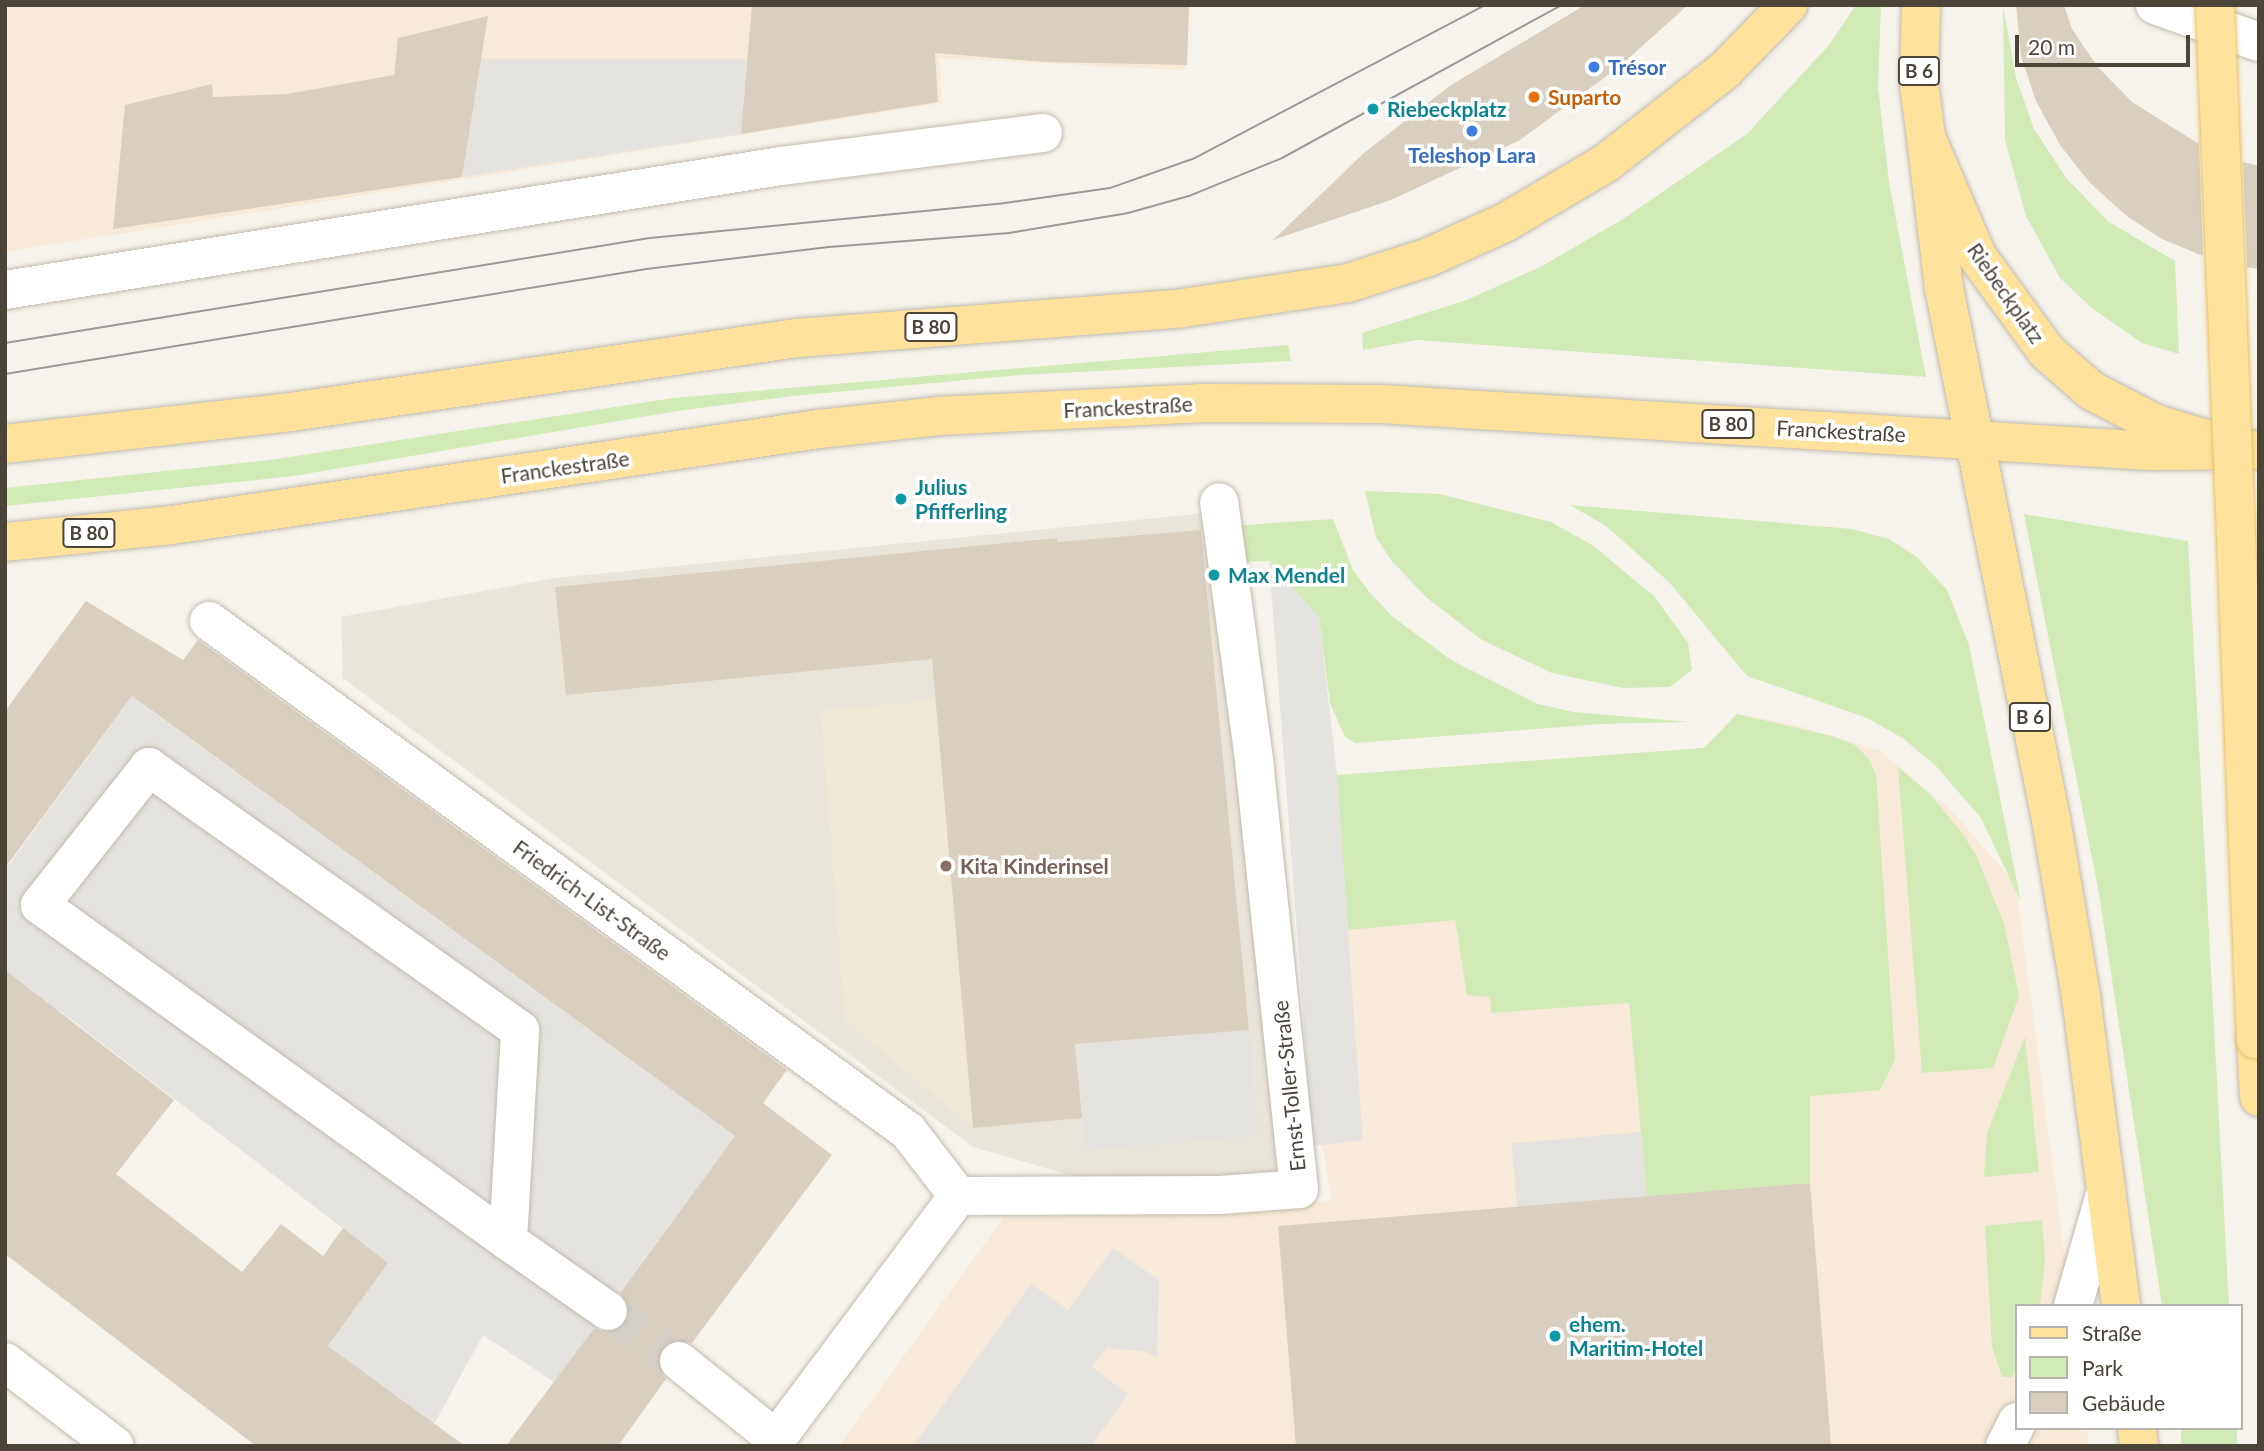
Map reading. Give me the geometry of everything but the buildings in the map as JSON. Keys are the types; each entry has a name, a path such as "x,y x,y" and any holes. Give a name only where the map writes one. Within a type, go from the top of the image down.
{"main road":[{"name":"Riebeckplatz","path":"1921,5 1919,83 1926,137 1977,256 2047,352 2092,391 2156,424 2259,449"},
{"path":"2215,5 2259,1097"},
{"name":"B 80","path":"5,444 291,412 797,338 1182,308 1348,283 1429,257 1506,222 1605,163 1725,70 1784,9"},
{"name":"B 6","path":"1926,137 1944,288 1971,439 2051,819 2081,998 2121,1304"},
{"name":"Franckestraße","path":"5,542 172,525 818,429 938,416 1290,401 1971,439 2151,452 2259,449"}],"street":[{"path":"2155,5 2259,42"},
{"path":"5,290 726,174 1043,133"},
{"name":"Ernst-Toller-Straße","path":"958,1196 1220,1195 1299,1189 1255,767 1219,502"},
{"name":"Friedrich-List-Straße","path":"209,621 908,1131 958,1196"},
{"path":"508,1241 520,1030 149,767 40,905 508,1241 608,1311"},
{"path":"2074,1304 2106,1191"},
{"path":"679,1362 774,1442 958,1196"},
{"path":"5,1362 115,1446"},
{"path":"2005,1446 2016,1424"}],"shaded area":[{"path":"5,5 1189,5 1187,65 1181,70 939,58 942,103 5,252"},
{"path":"481,59 747,59 741,134 462,177"},
{"path":"1216,512 1299,1189 1115,1188 973,1147 343,678 341,617 555,578"},
{"path":"1269,560 1319,618 1337,775 1363,1140 1313,1146"},
{"path":"139,687 149,709 735,1136 554,1382 483,1335 434,1424 328,1346 388,1263 60,1011 5,1079 5,1040 40,997 5,970 5,870"},
{"name":"Kita Kinderinsel","path":"1044,691 1082,1118 973,1128 845,1020 821,711"},
{"path":"1737,714 1799,726 1880,751 1954,813 2016,885 2071,1304 2016,1304 2016,1430 2087,1430 2089,1446 839,1446 1003,1218 1125,1215 1332,1201 1322,1143 1363,1140 1337,775 1704,748"},
{"path":"1249,1030 1258,1136 1086,1151 1077,1045"},
{"path":"1641,1132 1647,1197 1517,1208 1511,1143"},
{"path":"1113,1248 1159,1280 1157,1358 1144,1351 1107,1348 1092,1367 1128,1394 1091,1446 913,1446 1031,1284 1068,1310"}],"green space":[{"path":"1856,5 1881,5 1878,87 1889,182 1926,377 1417,340 1363,350 1362,333 1467,300 1542,266 1623,219 1747,134 1829,45"},
{"path":"2003,5 2016,78 2034,129 2067,179 2109,222 2175,261 2179,354 2142,343 2093,309 2060,278 2026,216 2005,140"},
{"path":"1288,345 1291,361 1021,375 793,396 677,411 294,476 5,506 5,488 270,460 673,398"},
{"path":"1365,491 1440,494 1551,522 1592,545 1654,596 1688,643 1692,670 1670,687 1623,688 1552,673 1482,640 1427,598 1391,560 1376,537"},
{"path":"1570,505 1852,529 1889,539 1917,557 1947,590 1969,645 2021,902 1981,818 1936,766 1904,739 1867,718 1747,676 1669,582 1606,526"},
{"path":"2024,514 2188,541 2229,1304 2162,1304 2098,888"},
{"path":"1333,519 1353,570 1370,593 1393,617 1451,660 1538,704 1573,712 1690,722 1600,724 1355,743 1345,737 1330,703 1319,618 1270,561 1235,562 1231,526"},
{"path":"1737,714 1832,736 1855,745 1869,759 1876,775 1895,1060 1880,1090 1810,1096 1810,1183 1647,1197 1629,1003 1491,1013 1490,997 1467,995 1455,920 1348,930 1337,775 1704,748"},
{"path":"1898,767 1931,795 1962,833 1976,855 2004,924 2019,996 1993,1068 1922,1073"},
{"path":"2025,1037 2039,1172 1984,1177 1987,1133"},
{"path":"2042,1220 2045,1260 2040,1304 2016,1304 2016,1371 2011,1377 2002,1377 1992,1346 1985,1226"},
{"path":"2181,1430 2237,1430 2237,1446 2181,1446"}],"tunnel":[{"path":"608,1311 679,1361"}],"tram line":[{"path":"5,343 650,238 998,204 1110,188 1195,158 1485,5"},
{"path":"5,374 646,269 829,247 1009,233 1128,213 1189,196 1282,158 1561,5"}],"place":[{"name":"Trésor","path":"1594,67"},
{"name":"Suparto","path":"1534,97"},
{"name":"Riebeckplatz","path":"1373,109"},
{"name":"Teleshop Lara","path":"1472,131"},
{"name":"Julius Pfifferling","path":"901,499"},
{"name":"Max Mendel","path":"1214,575"},
{"name":"Kita Kinderinsel","path":"946,866"},
{"name":"ehem. Maritim-Hotel","path":"1555,1336"}]}
